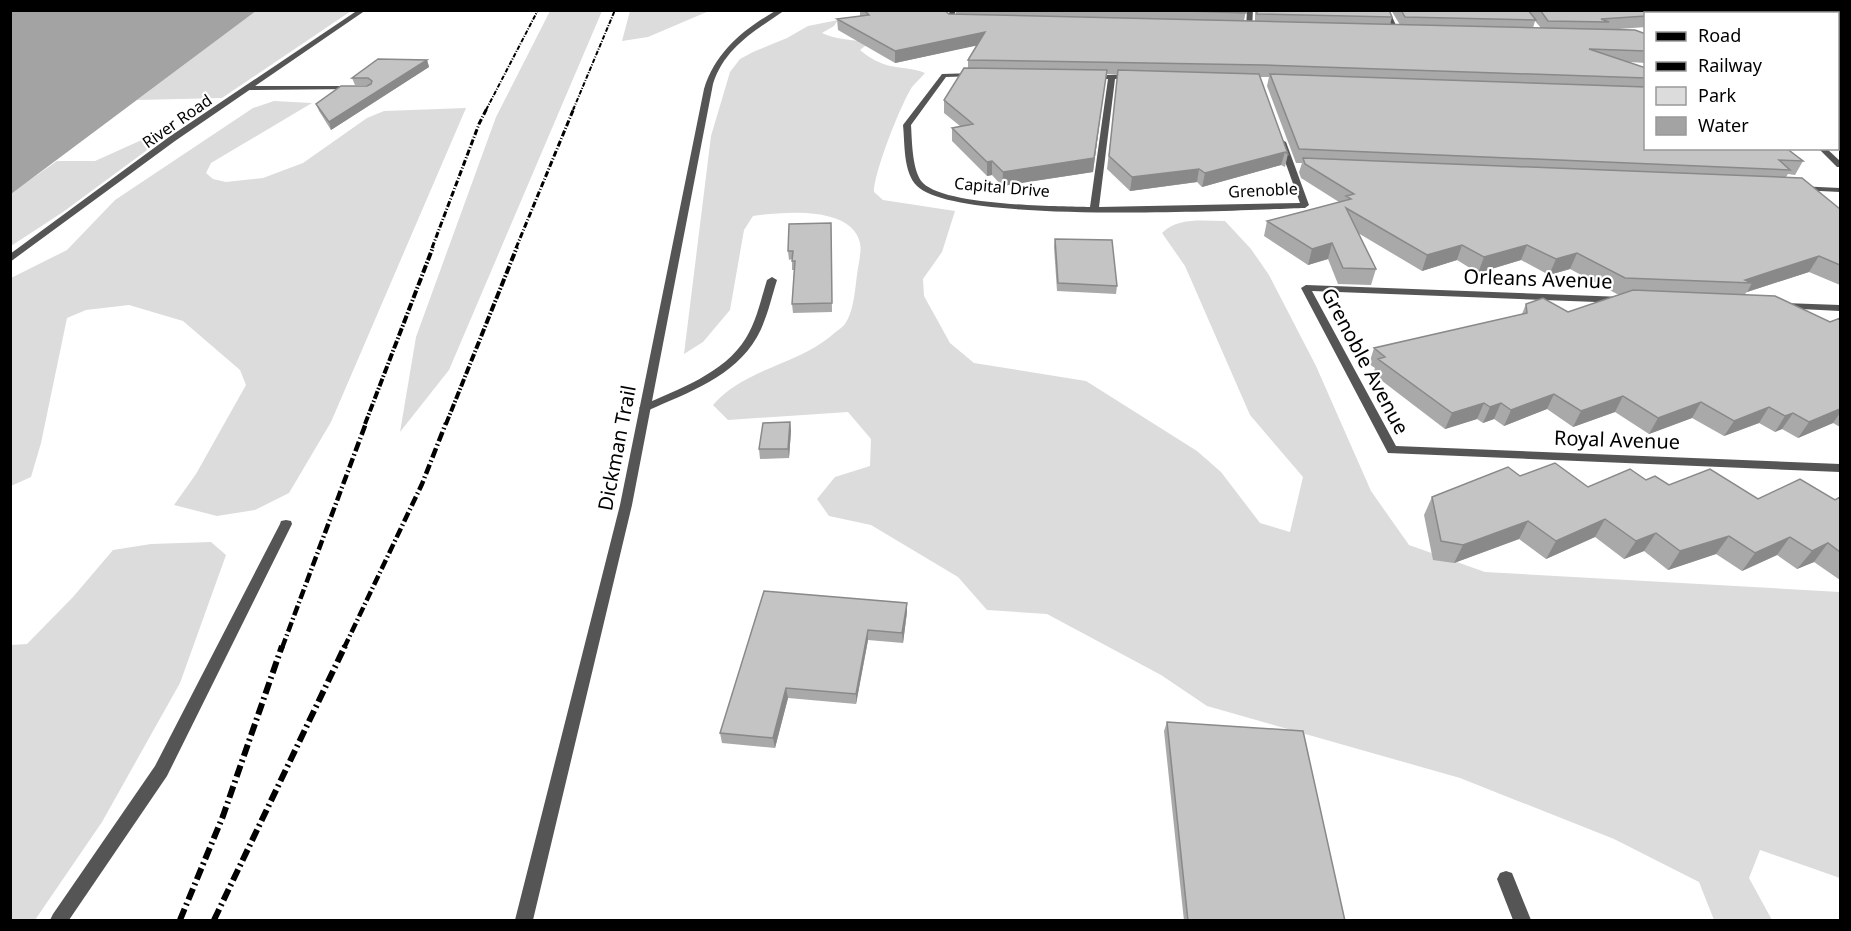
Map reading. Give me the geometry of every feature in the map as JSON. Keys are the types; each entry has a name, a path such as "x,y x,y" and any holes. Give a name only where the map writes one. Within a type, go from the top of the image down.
{"street":[{"name":"River Road","path":"10,259 172,139 363,10"},
{"name":"Dickman Trail","path":"524,921 623,516 703,109 715,68 735,43 782,10"},
{"path":"953,10 949,21 960,21"},
{"path":"1249,29 1250,10"},
{"path":"1386,10 1398,33"},
{"path":"1238,29 1260,30"},
{"path":"1386,32 1409,33"},
{"name":"Capital Drive","path":"980,75 944,75 907,125 914,176 921,186 930,192 963,201 1094,210"},
{"path":"1088,76 1146,78"},
{"path":"1094,210 1112,77"},
{"path":"248,88 358,88"},
{"name":"Grenoble","path":"1094,210 1305,205 1279,135"},
{"path":"1823,150 1840,165"},
{"path":"1291,167 1302,167"},
{"path":"1793,188 1840,190"},
{"path":"645,408 696,385 732,362 752,338 772,280"},
{"name":"Orleans Avenue","path":"1306,288 1639,301"},
{"name":"Grenoble Avenue","path":"1306,288 1392,450"},
{"path":"1769,306 1840,308"},
{"name":"Royal Avenue","path":"1392,450 1840,468"},
{"path":"59,921 161,771 286,524"},
{"path":"1506,879 1522,921"}],"green space":[{"path":"630,10 709,11 648,37 622,41"},
{"path":"256,11 351,11 222,98 137,100"},
{"path":"550,11 602,11 449,370 400,432 416,337 496,117"},
{"path":"838,20 834,26 822,33 869,43 860,50 867,56 886,65 925,73 912,87 901,108 883,154 874,192 883,200 955,211 942,252 923,279 924,296 950,343 974,363 1086,381 1197,451 1221,472 1260,523 1290,532 1303,477 1250,415 1185,266 1162,233 1183,222 1225,221 1251,249 1269,275 1316,366 1371,491 1409,545 1485,572 1840,592 1840,878 1760,850 1749,878 1772,920 1714,920 1699,882 1614,839 1460,778 1207,706 1161,675 1047,614 987,610 958,577 871,525 829,516 817,499 835,477 870,466 871,439 848,412 728,420 713,405 740,383 817,346 845,324 852,306 860,254 860,243 854,231 844,222 814,214 780,213 753,216 744,230 730,310 703,342 684,354 711,136 730,72 740,59 753,52 787,38 808,26"},
{"path":"274,101 312,103 211,163 206,173 213,179 226,182 263,178 303,163 367,118 384,111 466,108 331,422 289,493 255,510 217,516 174,505 196,474 246,385 240,370 183,321 129,305 86,310 67,318 41,443 31,477 11,486 11,278 67,250 115,200 253,108"},
{"path":"146,138 158,142 63,212 11,246 10,194 57,161 95,161"},
{"path":"211,542 226,555 180,683 102,822 35,920 11,920 11,645 27,644 73,597 113,550 151,544"}],"water":[{"path":"11,10 256,10 256,11 11,194"}],"building":[{"path":"864,10 944,10 949,14 1635,30 1644,33 1644,51 1589,49 1644,67 1644,78 1263,65 968,60 985,32 895,51 837,19 869,15"},
{"path":"1154,10 1246,10 1246,13"},
{"path":"1257,10 1389,10 1392,17 1257,14"},
{"path":"1401,10 1528,10 1536,20 1405,17"},
{"path":"1540,10 1644,10 1648,12 1644,12 1644,16 1601,19 1609,22 1548,21"},
{"path":"378,59 427,60 329,122 316,104 341,86 371,84 372,81 368,78 352,78"},
{"path":"964,68 1107,70 1094,158 1003,172 992,161 987,162 952,128 973,124 944,100"},
{"path":"1118,70 1259,74 1288,154 1285,152 1205,173 1199,169 1132,177 1109,156"},
{"path":"1270,74 1644,87 1644,150 1789,150 1803,161 1779,160 1790,170 1299,149"},
{"path":"1303,158 1802,178 1840,209 1840,265 1819,256 1745,280 1752,283 1625,278 1577,253 1556,259 1527,245 1484,257 1462,245 1427,255 1346,208 1376,269 1343,268 1332,243 1312,249 1267,221 1351,199 1346,196 1354,194 1305,164"},
{"path":"831,223 832,303 792,304 795,261 792,261 793,251 788,251 789,224"},
{"path":"1055,239 1112,240 1117,286 1058,283"},
{"path":"1633,290 1775,296 1830,322 1840,318 1840,409 1809,422 1793,413 1785,416 1769,407 1734,421 1701,402 1658,418 1623,396 1581,411 1554,394 1511,410 1501,403 1490,407 1484,403 1452,413 1378,359 1385,357 1374,348 1527,313 1526,304 1543,298 1568,312"},
{"path":"790,422 788,449 759,449 763,423"},
{"path":"1555,463 1588,487 1630,469 1646,480 1655,476 1669,485 1710,469 1758,499 1800,479 1835,500 1840,497 1840,552 1828,543 1812,551 1790,537 1755,553 1729,536 1680,551 1656,533 1636,541 1605,519 1556,541 1528,521 1463,545 1441,541 1432,497 1508,467 1520,476"},
{"path":"764,591 907,603 902,633 868,630 856,694 786,688 773,738 720,733"},
{"path":"1167,722 1303,731 1345,921 1188,921"}],"railway":[{"path":"486,110 538,10"},
{"path":"573,110 615,10"},
{"path":"516,248 574,108"},
{"path":"432,248 486,110"},
{"path":"365,424 433,247"},
{"path":"446,424 517,247"},
{"path":"282,648 366,423"},
{"path":"344,648 422,484 446,423"},
{"path":"180,920 223,816 282,646"},
{"path":"214,920 345,646"}]}
